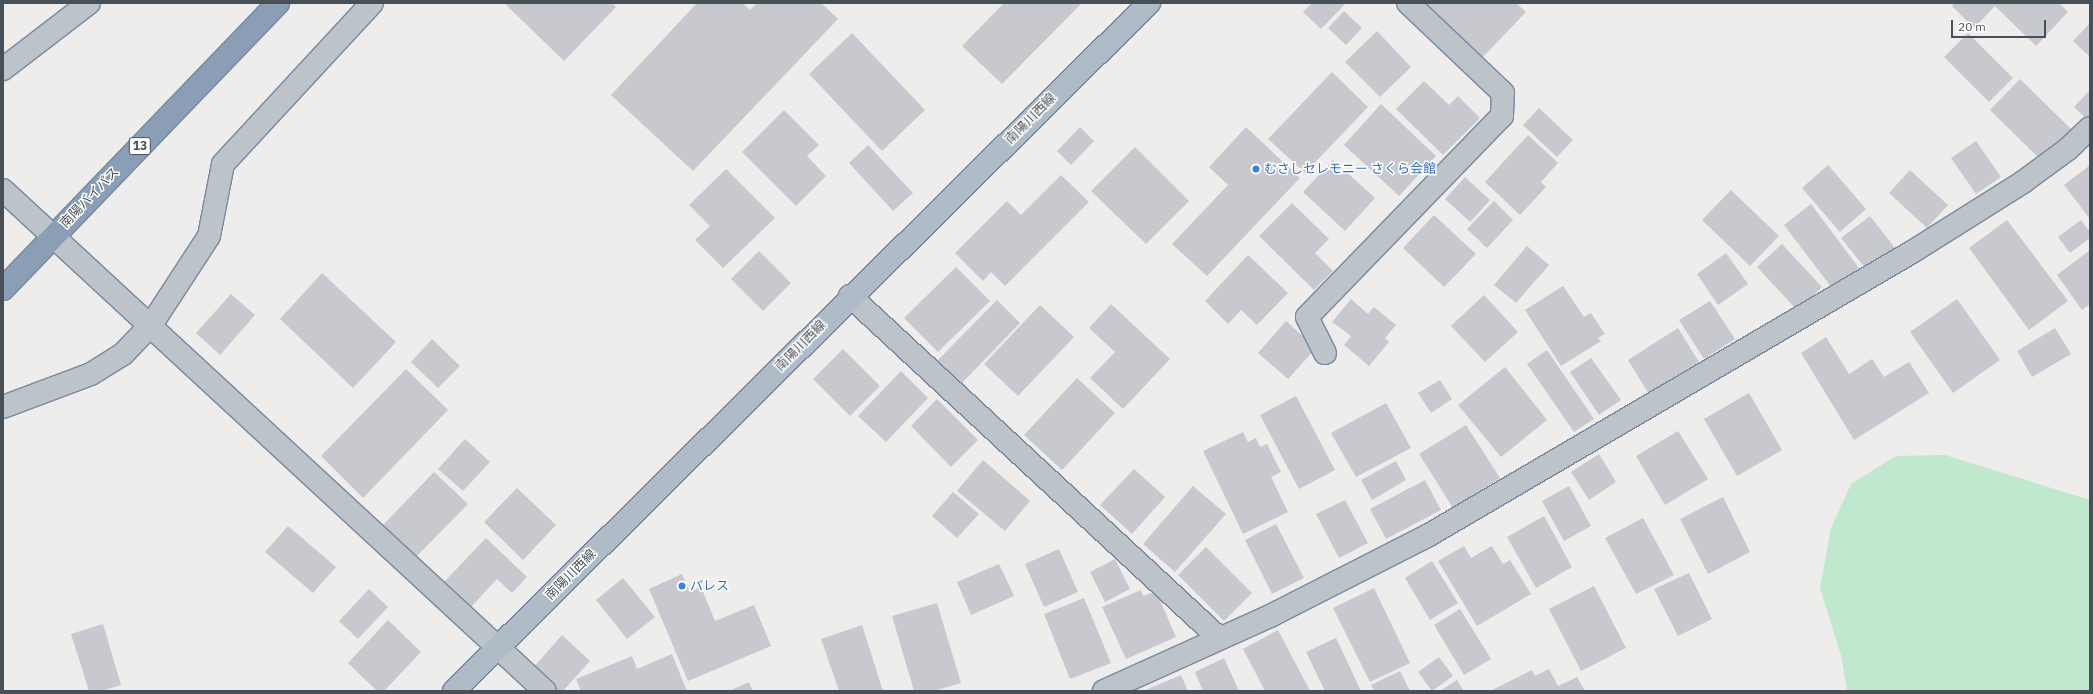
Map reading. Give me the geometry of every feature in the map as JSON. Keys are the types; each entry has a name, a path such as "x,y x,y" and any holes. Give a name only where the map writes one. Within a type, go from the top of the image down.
{"highway":[{"name":"南陽バイパス","path":"3,289 278,3"}],"main road":[{"name":"南陽川西線","path":"454,691 850,296 1149,3"}],"lane":[{"path":"3,69 89,3"},
{"path":"3,407 91,374 124,354 151,325 209,236 223,164 372,3"},
{"path":"1325,353 1307,317 1502,116 1503,93 1408,3"},
{"path":"1104,691 1342,582 1436,531 1912,252 2023,182 2068,149 2090,128"},
{"path":"3,190 54,235 545,691"},
{"path":"850,296 1219,638"}],"green space":[{"path":"1945,455 2090,500 2090,691 1847,691 1841,655 1820,588 1831,528 1851,484 1896,456"}],"building":[{"path":"504,3 612,3 616,7 564,61"},
{"path":"697,3 743,3 750,10 757,3 821,3 838,19 693,171 611,95"},
{"path":"1004,3 1082,3 1002,84 962,46"},
{"path":"1312,3 1346,3 1321,29 1303,12"},
{"path":"1421,3 1516,3 1526,12 1481,59"},
{"path":"1954,3 2059,3 2068,12 2036,46 1995,6 1974,28 1952,6"},
{"path":"1344,11 1362,28 1346,45 1328,28"},
{"path":"2090,23 2090,57 2073,41"},
{"path":"1377,31 1411,67 1380,97 1345,62"},
{"path":"852,33 925,110 882,151 809,74"},
{"path":"1968,33 2013,78 1989,102 1944,57"},
{"path":"1332,72 1368,107 1305,173 1268,139"},
{"path":"2020,79 2072,130 2041,160 1990,110"},
{"path":"1424,81 1449,105 1458,96 1480,118 1443,155 1396,109"},
{"path":"2090,90 2090,123 2074,107"},
{"path":"1381,104 1436,156 1399,196 1344,145"},
{"path":"1539,108 1573,140 1557,157 1523,125"},
{"path":"784,110 819,145 807,156 826,176 796,206 742,152"},
{"path":"1080,127 1094,141 1071,165 1057,151"},
{"path":"1246,127 1300,178 1207,276 1172,244 1228,185 1209,167"},
{"path":"1528,135 1558,163 1541,182 1546,187 1520,215 1485,182"},
{"path":"1976,141 2001,177 1976,194 1951,158"},
{"path":"868,145 913,193 893,211 849,163"},
{"path":"1135,147 1189,201 1146,244 1091,191"},
{"path":"1333,160 1375,198 1345,231 1303,192"},
{"path":"1828,165 1866,209 1840,232 1802,188"},
{"path":"2089,166 2090,168 2090,219 2064,185"},
{"path":"726,169 775,218 723,268 695,240 710,226 689,205"},
{"path":"1910,170 1948,205 1927,228 1889,193"},
{"path":"1061,175 1089,202 1005,286 991,272 983,281 955,253 1007,201 1021,215"},
{"path":"1465,177 1490,200 1470,222 1445,199"},
{"path":"1731,190 1779,236 1750,266 1702,220"},
{"path":"1494,201 1513,220 1487,248 1467,229"},
{"path":"1292,203 1329,239 1315,253 1333,271 1314,290 1259,236"},
{"path":"1811,204 1859,268 1832,288 1784,225"},
{"path":"1434,215 1476,254 1444,287 1403,248"},
{"path":"1870,216 1895,248 1867,270 1841,238"},
{"path":"2007,220 2068,301 2029,330 1969,248"},
{"path":"2081,220 2090,232 2090,238 2070,253 2058,237"},
{"path":"1782,244 1822,287 1797,310 1757,267"},
{"path":"1527,246 1549,265 1516,303 1494,285"},
{"path":"2090,250 2090,304 2082,310 2057,275"},
{"path":"759,251 791,283 763,311 731,279"},
{"path":"1726,253 1748,284 1718,305 1697,274"},
{"path":"1248,255 1288,293 1257,325 1241,310 1228,324 1205,301"},
{"path":"956,267 990,301 938,352 904,318"},
{"path":"322,273 396,342 353,388 280,319"},
{"path":"1563,286 1584,317 1591,313 1605,334 1598,338 1601,341 1561,366 1525,310"},
{"path":"231,294 255,315 220,355 196,333"},
{"path":"1484,295 1518,332 1485,362 1451,326"},
{"path":"1351,299 1368,314 1374,307 1396,325 1385,338 1389,342 1369,366 1344,345 1351,336 1332,322"},
{"path":"1957,299 2000,360 1953,393 1910,332"},
{"path":"997,300 1020,323 961,384 937,361"},
{"path":"1710,301 1735,339 1704,359 1679,320"},
{"path":"1111,304 1170,359 1123,409 1090,378 1115,352 1089,328"},
{"path":"1040,305 1074,337 1018,396 984,364"},
{"path":"1286,321 1316,348 1288,379 1258,353"},
{"path":"1678,328 1699,362 1649,394 1628,360"},
{"path":"2055,328 2071,354 2032,377 2017,351"},
{"path":"1826,337 1849,374 1872,359 1884,377 1909,362 1929,393 1854,440 1801,353"},
{"path":"432,339 460,366 438,388 411,362"},
{"path":"843,349 880,386 850,416 813,379"},
{"path":"1547,350 1594,419 1574,432 1527,364"},
{"path":"1591,358 1621,400 1599,415 1570,372"},
{"path":"1505,367 1547,420 1501,457 1458,405"},
{"path":"406,369 448,410 363,498 321,456"},
{"path":"901,371 928,398 886,442 858,416"},
{"path":"1077,378 1115,413 1062,470 1024,435"},
{"path":"1440,380 1452,399 1431,413 1418,393"},
{"path":"1749,393 1782,450 1737,476 1704,419"},
{"path":"1296,396 1335,470 1299,489 1260,415"},
{"path":"937,399 978,440 951,467 911,426"},
{"path":"1386,403 1411,448 1356,477 1331,433"},
{"path":"1466,425 1500,478 1453,508 1419,454"},
{"path":"1678,431 1708,479 1665,505 1636,456"},
{"path":"1243,432 1248,442 1256,438 1260,447 1267,444 1281,472 1271,477 1288,512 1243,534 1203,451"},
{"path":"465,439 490,462 463,491 438,469"},
{"path":"1599,454 1616,482 1589,500 1571,472"},
{"path":"983,460 1030,501 1005,531 957,491"},
{"path":"1396,461 1406,480 1372,500 1361,480"},
{"path":"1134,469 1165,497 1132,534 1100,505"},
{"path":"434,472 468,504 416,557 383,525"},
{"path":"1425,480 1441,510 1386,539 1370,509"},
{"path":"1193,486 1226,514 1175,572 1143,544"},
{"path":"1569,486 1591,526 1564,541 1542,501"},
{"path":"517,488 556,525 523,560 484,522"},
{"path":"953,492 979,514 957,538 932,516"},
{"path":"1723,497 1750,552 1708,574 1680,519"},
{"path":"1345,500 1368,543 1339,558 1316,514"},
{"path":"1544,516 1572,567 1536,588 1507,537"},
{"path":"1643,518 1674,575 1636,594 1605,538"},
{"path":"1276,524 1304,578 1272,594 1245,540"},
{"path":"288,526 336,567 313,593 265,552"},
{"path":"486,538 527,577 512,593 497,579 471,607 444,582"},
{"path":"1464,546 1471,558 1492,546 1503,564 1510,560 1531,594 1477,626 1438,561"},
{"path":"1206,547 1252,593 1224,621 1178,575"},
{"path":"1059,549 1078,592 1044,607 1025,564"},
{"path":"1115,559 1130,589 1105,602 1090,572"},
{"path":"1432,561 1458,603 1430,620 1405,578"},
{"path":"999,564 1014,596 971,615 957,582"},
{"path":"1689,573 1712,619 1678,636 1654,589"},
{"path":"682,574 690,592 701,587 715,621 754,605 771,646 688,681 649,589"},
{"path":"623,578 655,617 627,639 596,600"},
{"path":"1594,586 1626,648 1581,671 1549,609"},
{"path":"1374,588 1410,663 1370,682 1333,608"},
{"path":"369,589 388,607 358,639 339,621"},
{"path":"1141,590 1143,596 1156,591 1176,637 1126,659 1102,607"},
{"path":"1084,598 1111,663 1070,679 1044,614"},
{"path":"937,603 961,683 934,691 914,691 892,616"},
{"path":"1460,609 1491,659 1464,675 1434,625"},
{"path":"388,620 421,652 384,691 377,691 348,663"},
{"path":"103,624 121,685 101,691 89,691 71,634"},
{"path":"862,625 883,691 839,691 821,639"},
{"path":"1278,630 1310,691 1265,691 1243,649"},
{"path":"562,635 590,661 563,691 558,691 533,668"},
{"path":"1336,638 1361,691 1325,691 1306,652"},
{"path":"672,654 687,691 581,691 576,679 632,656 637,669"},
{"path":"1439,657 1453,676 1432,691 1418,672"},
{"path":"1224,658 1239,691 1203,691 1195,672"},
{"path":"1549,669 1558,686 1577,677 1585,691 1490,691 1532,670 1535,676"},
{"path":"1400,671 1410,691 1374,691 1371,685"},
{"path":"1181,675 1188,691 1143,691"},
{"path":"1457,680 1464,691 1440,691"},
{"path":"749,682 753,691 729,691"}],"place":[{"name":"むさしセレモニー さくら会館","path":"1256,169"},
{"name":"パレス","path":"682,586"}]}
